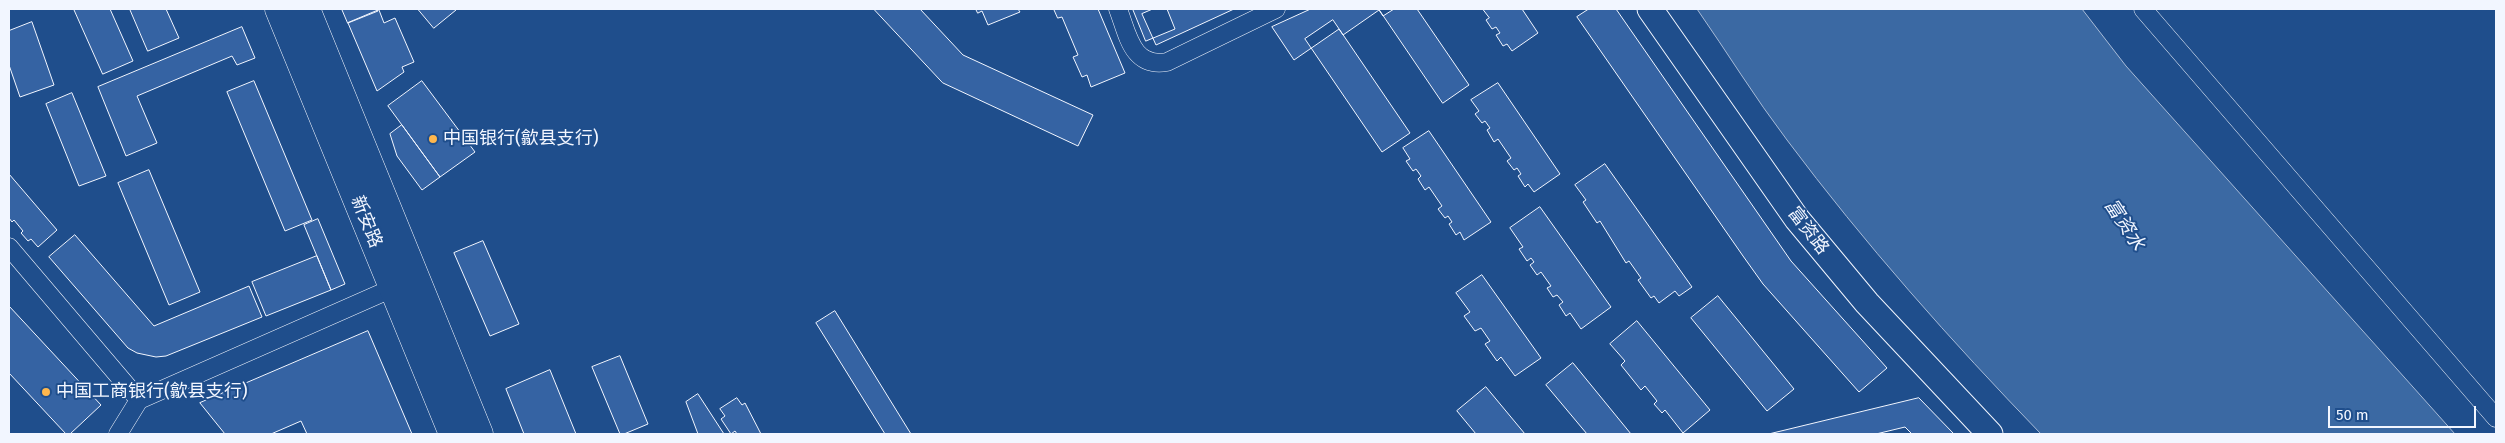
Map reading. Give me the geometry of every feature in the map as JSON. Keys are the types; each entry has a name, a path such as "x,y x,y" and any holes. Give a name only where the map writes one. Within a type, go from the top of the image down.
{"main road":[{"name":"新安路","path":"279,9 453,434"},
{"name":"新安路","path":"306,9 480,434"}],"street":[{"path":"1118,9 1137,54 1148,63 1155,64 1167,62 1276,9"},
{"name":"富资路","path":"1650,9 1766,178 1831,262 1904,344 1990,434"},
{"path":"2143,9 2496,418"},
{"path":"9,246 139,400"},
{"path":"118,434 139,400 393,288"}],"water":[{"name":"富资水","path":"1697,9 2082,9 2126,66 2455,434 2041,434 1941,327 1877,254 1775,124"}],"building":[{"path":"74,9 110,9 133,61 103,74"},
{"path":"130,9 166,9 179,38 148,51"},
{"path":"342,9 377,9 378,11 348,23"},
{"path":"418,9 455,9 456,10 434,28"},
{"path":"874,9 920,9 963,55 1093,115 1078,146 943,83"},
{"path":"976,9 1018,9 1020,12 988,25 982,11 978,13"},
{"path":"1054,9 1098,9 1125,73 1091,87 1087,75 1082,77 1073,57 1078,55 1062,17 1058,18"},
{"path":"1133,9 1167,9 1175,29 1146,41"},
{"path":"1153,9 1234,9 1156,45 1142,14"},
{"path":"1311,9 1394,9 1383,16 1379,10 1343,35 1339,29 1294,60 1272,27"},
{"path":"1379,9 1417,9 1469,85 1443,103"},
{"path":"1483,9 1522,9 1538,33 1512,51 1507,44 1503,46 1496,35 1500,33 1496,27 1492,29 1486,20 1489,18"},
{"path":"1589,9 1616,9 1791,261 1887,368 1859,392 1763,284 1743,256 1577,17"},
{"path":"379,10 384,23 395,18 414,62 402,67 404,72 377,91 348,23"},
{"path":"1333,20 1410,133 1382,152 1305,39"},
{"path":"32,22 54,85 20,97 9,65 9,31"},
{"path":"242,27 255,58 237,65 232,56 137,96 157,143 126,156 98,87"},
{"path":"254,81 312,220 285,231 227,92"},
{"path":"422,81 475,152 440,177 388,106"},
{"path":"1498,83 1560,174 1534,192 1528,184 1525,187 1518,176 1521,174 1517,168 1514,170 1507,161 1511,158 1498,139 1494,142 1487,130 1490,128 1485,121 1482,123 1475,114 1479,111 1471,100"},
{"path":"72,93 106,176 79,186 46,104"},
{"path":"402,125 440,177 422,190 397,156 390,134"},
{"path":"1429,131 1491,222 1464,240 1460,232 1456,235 1449,224 1452,222 1448,216 1445,218 1438,209 1442,206 1429,187 1425,190 1418,179 1421,176 1416,169 1413,171 1406,161 1410,159 1403,148"},
{"path":"1605,164 1692,287 1679,296 1675,291 1659,303 1654,296 1651,298 1638,280 1641,278 1629,261 1626,263 1600,221 1597,223 1583,202 1586,200 1575,185"},
{"path":"149,170 200,292 169,305 118,183"},
{"path":"9,174 57,230 38,247 31,239 28,241 14,220 12,222 9,218"},
{"path":"1540,207 1611,307 1581,329 1570,313 1566,316 1559,305 1563,302 1557,295 1553,297 1547,288 1551,286 1541,272 1537,275 1530,265 1534,262 1531,258 1527,261 1519,249 1523,247 1510,228"},
{"path":"318,219 345,284 331,290 304,225"},
{"path":"75,235 154,326 249,286 262,317 166,356 156,357 137,353 128,348 49,257"},
{"path":"483,241 519,324 490,336 454,253"},
{"path":"317,256 331,290 266,316 252,282"},
{"path":"1482,275 1541,358 1515,376 1501,357 1497,361 1485,344 1490,341 1481,328 1475,331 1464,316 1470,312 1456,293"},
{"path":"1718,296 1794,389 1767,411 1691,318"},
{"path":"9,306 101,405 70,434 66,434 9,373"},
{"path":"835,311 911,434 885,434 816,323"},
{"path":"1637,321 1710,410 1683,433 1665,410 1662,413 1654,404 1657,401 1645,386 1641,390 1621,365 1625,361 1610,344"},
{"path":"368,331 412,434 307,434 301,421 271,434 225,434 200,403"},
{"path":"620,356 648,424 624,434 620,434 592,367"},
{"path":"1573,363 1631,434 1587,434 1546,385"},
{"path":"550,370 576,434 524,434 506,389"},
{"path":"1486,387 1525,434 1476,434 1457,411"},
{"path":"698,394 724,434 698,434 686,402"},
{"path":"737,398 742,405 745,403 761,434 737,434 735,431 731,434 721,419 725,416 720,409"},
{"path":"1919,398 1954,434 1912,434 1905,427 1876,434 1769,434"}],"place":[{"name":"中国银行(歙县支行)","path":"433,139"},
{"name":"中国工商银行(歙县支行)","path":"46,392"}]}
